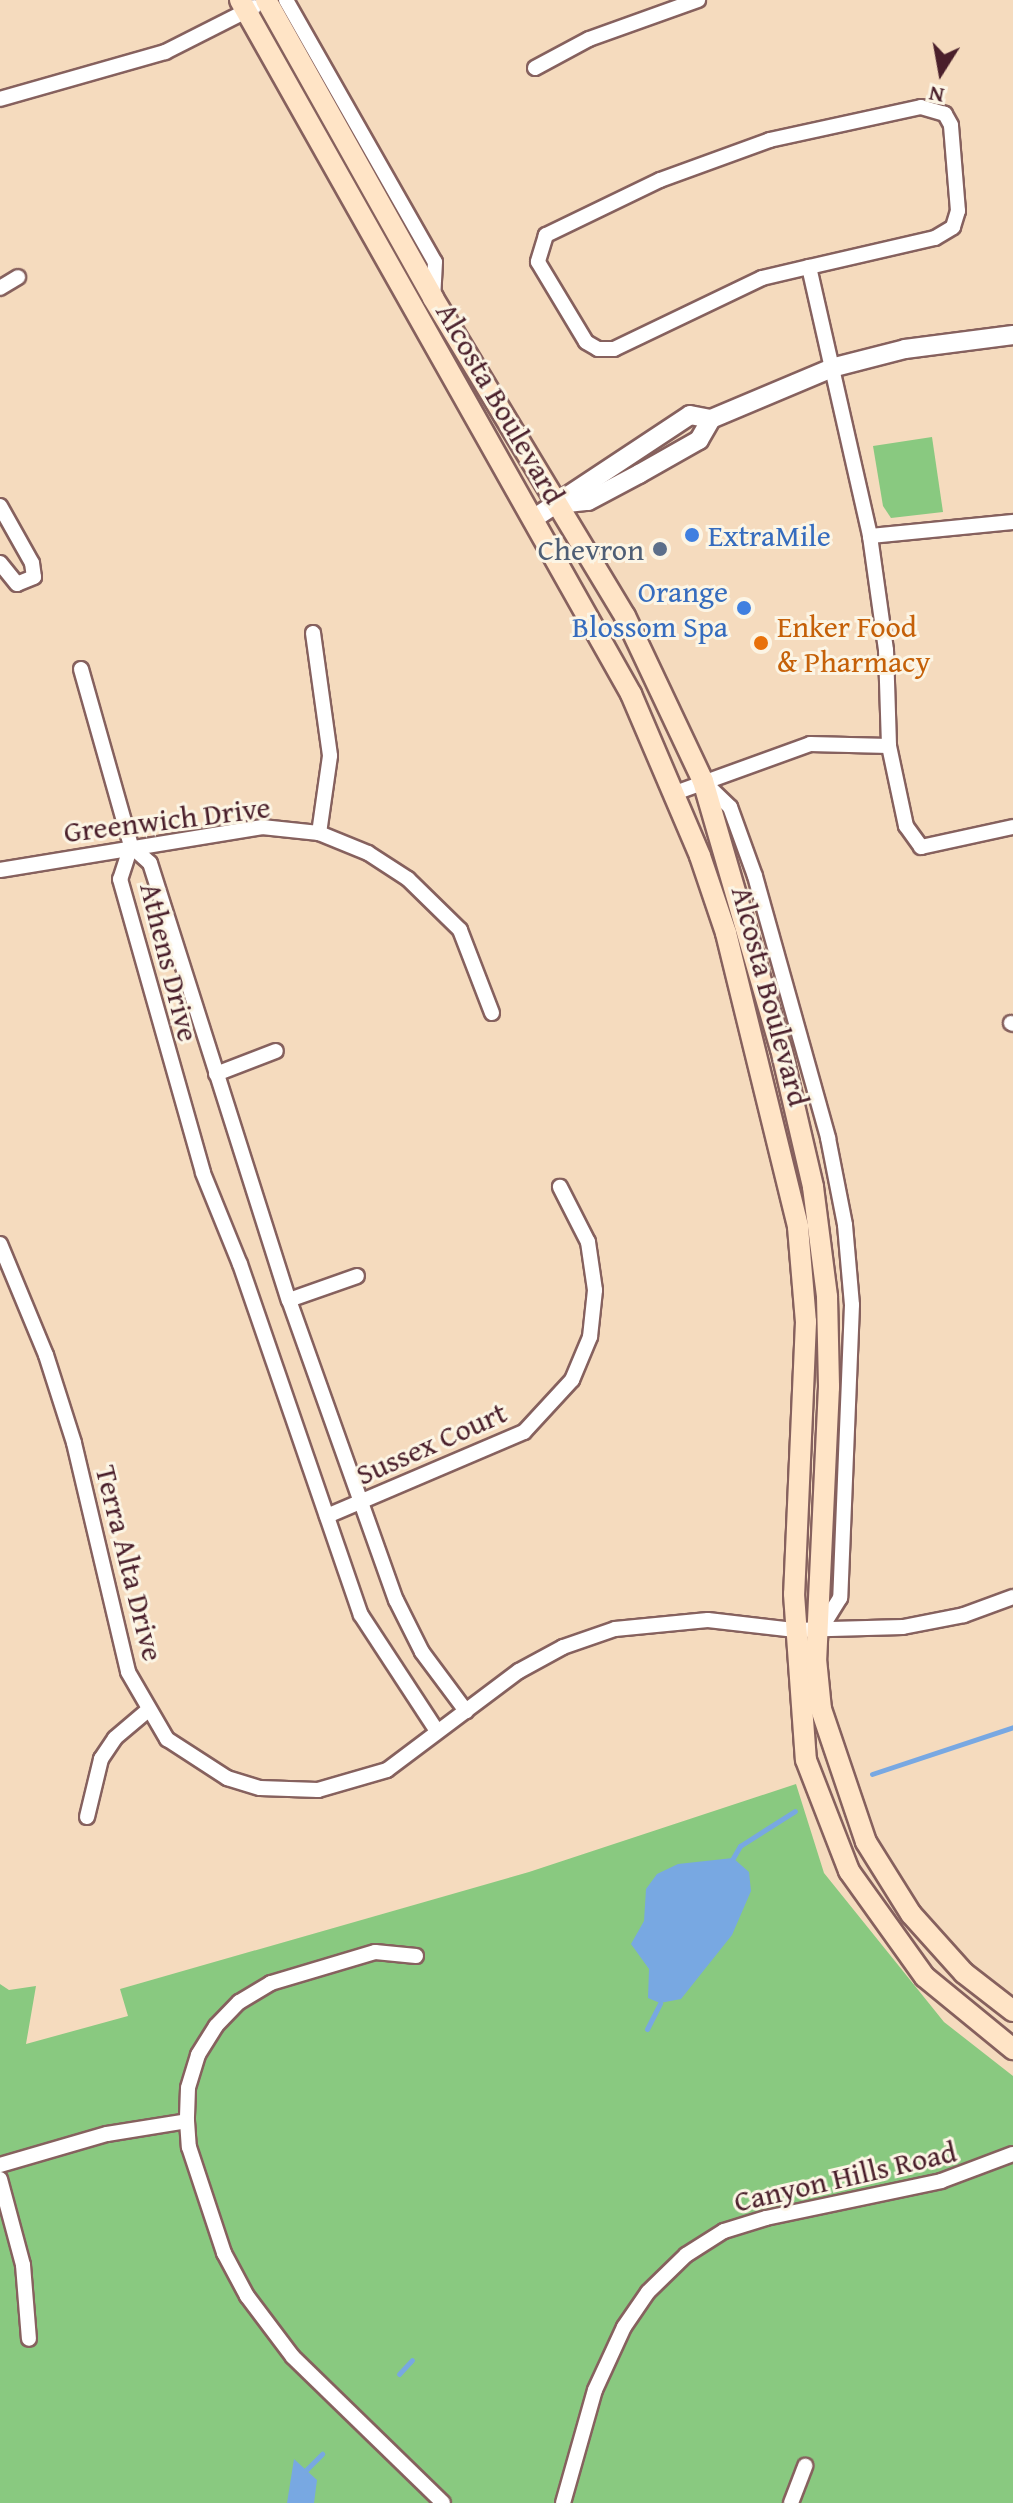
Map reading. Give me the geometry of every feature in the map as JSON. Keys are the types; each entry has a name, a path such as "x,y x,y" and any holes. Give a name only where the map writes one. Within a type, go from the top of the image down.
{"main road":[{"name":"Alcosta Boulevard","path":"265,0 433,298 625,616 703,781 781,1049 815,1203 827,1297 829,1387 820,1630 821,1709 866,1842 911,1914 964,1973 1013,2011"},
{"name":"Alcosta Boulevard","path":"243,6 631,694 675,793 726,933 798,1227 806,1322 795,1630 806,1760 849,1871 925,1977 1013,2049"}],"street":[{"path":"0,99 165,52 243,6 265,0"},
{"name":"Alcosta Boulevard","path":"286,0 435,262 433,298"},
{"path":"535,68 589,39 698,0"},
{"path":"921,107 945,114 951,125 958,211 953,227 935,238 809,267 762,278 614,349 598,349 586,342 538,262 546,235 673,175 770,140 921,107"},
{"path":"809,267 835,367 870,536 886,650 889,746 906,826 921,847 1013,827"},
{"path":"0,288 18,277"},
{"path":"533,519 558,504 578,485 645,446 669,426 690,415 711,419 835,367 905,349 1013,335"},
{"path":"558,504 588,501 639,474 699,440 711,419"},
{"path":"0,506 32,563 34,577 17,584 0,563"},
{"path":"870,536 1013,522"},
{"path":"313,633 330,756 319,833"},
{"path":"81,669 131,846"},
{"path":"675,793 810,744 889,746"},
{"name":"Greenwich Drive","path":"0,870 131,846 262,827 319,833 368,853 408,879 460,930 492,1013"},
{"name":"Athens Drive","path":"437,1731 361,1615 177,1092 120,879 131,846 150,863 289,1300 359,1503 407,1629 466,1711"},
{"path":"216,1074 276,1051"},
{"name":"Sussex Court","path":"327,1516 524,1432 572,1380 590,1337 595,1290 588,1242 560,1187"},
{"name":"Terra Alta Drive","path":"0,1244 46,1355 74,1443 121,1648 147,1711 167,1739 194,1760 260,1788 318,1790 387,1770 519,1671 563,1647 615,1629 708,1620 795,1630 903,1627 964,1615 1013,1597"},
{"path":"289,1300 357,1276"},
{"path":"87,1817 101,1759 115,1738 147,1711"},
{"path":"416,1956 375,1952 271,1983 239,2002 216,2026 198,2055 188,2088 187,2121 189,2147 224,2253 247,2296 293,2357 443,2503"},
{"path":"0,2165 107,2134 187,2121"},
{"name":"Canyon Hills Road","path":"563,2503 595,2390 624,2327 648,2292 686,2255 724,2231 766,2218 941,2181 1013,2154"},
{"path":"0,2179 23,2265 29,2339"},
{"path":"791,2503 805,2466"}],"green space":[{"path":"932,437 943,512 891,518 883,506 873,446"},
{"path":"796,1784 824,1873 944,2022 1013,2076 1013,2503 0,2503 0,1984 9,1990 36,1986 26,2044 128,2016 120,1989 529,1872"}],"water":[{"path":"733,1858 749,1872 751,1891 732,1935 681,1999 660,2003 648,1998 649,1969 631,1944 644,1921 646,1889 657,1874 678,1864"},
{"path":"294,2459 317,2480 314,2503 287,2503"}],"waterway":[{"path":"872,1774 1013,1727"},
{"path":"733,1858 740,1846 795,1811"},
{"path":"647,2029 660,2003"},
{"path":"399,2374 412,2360"},
{"path":"306,2470 322,2454"}],"place":[{"name":"ExtraMile","path":"692,535"},
{"name":"Chevron","path":"660,549"},
{"name":"Orange Blossom Spa","path":"744,608"},
{"name":"Enker Food & Pharmacy","path":"761,643"}]}
